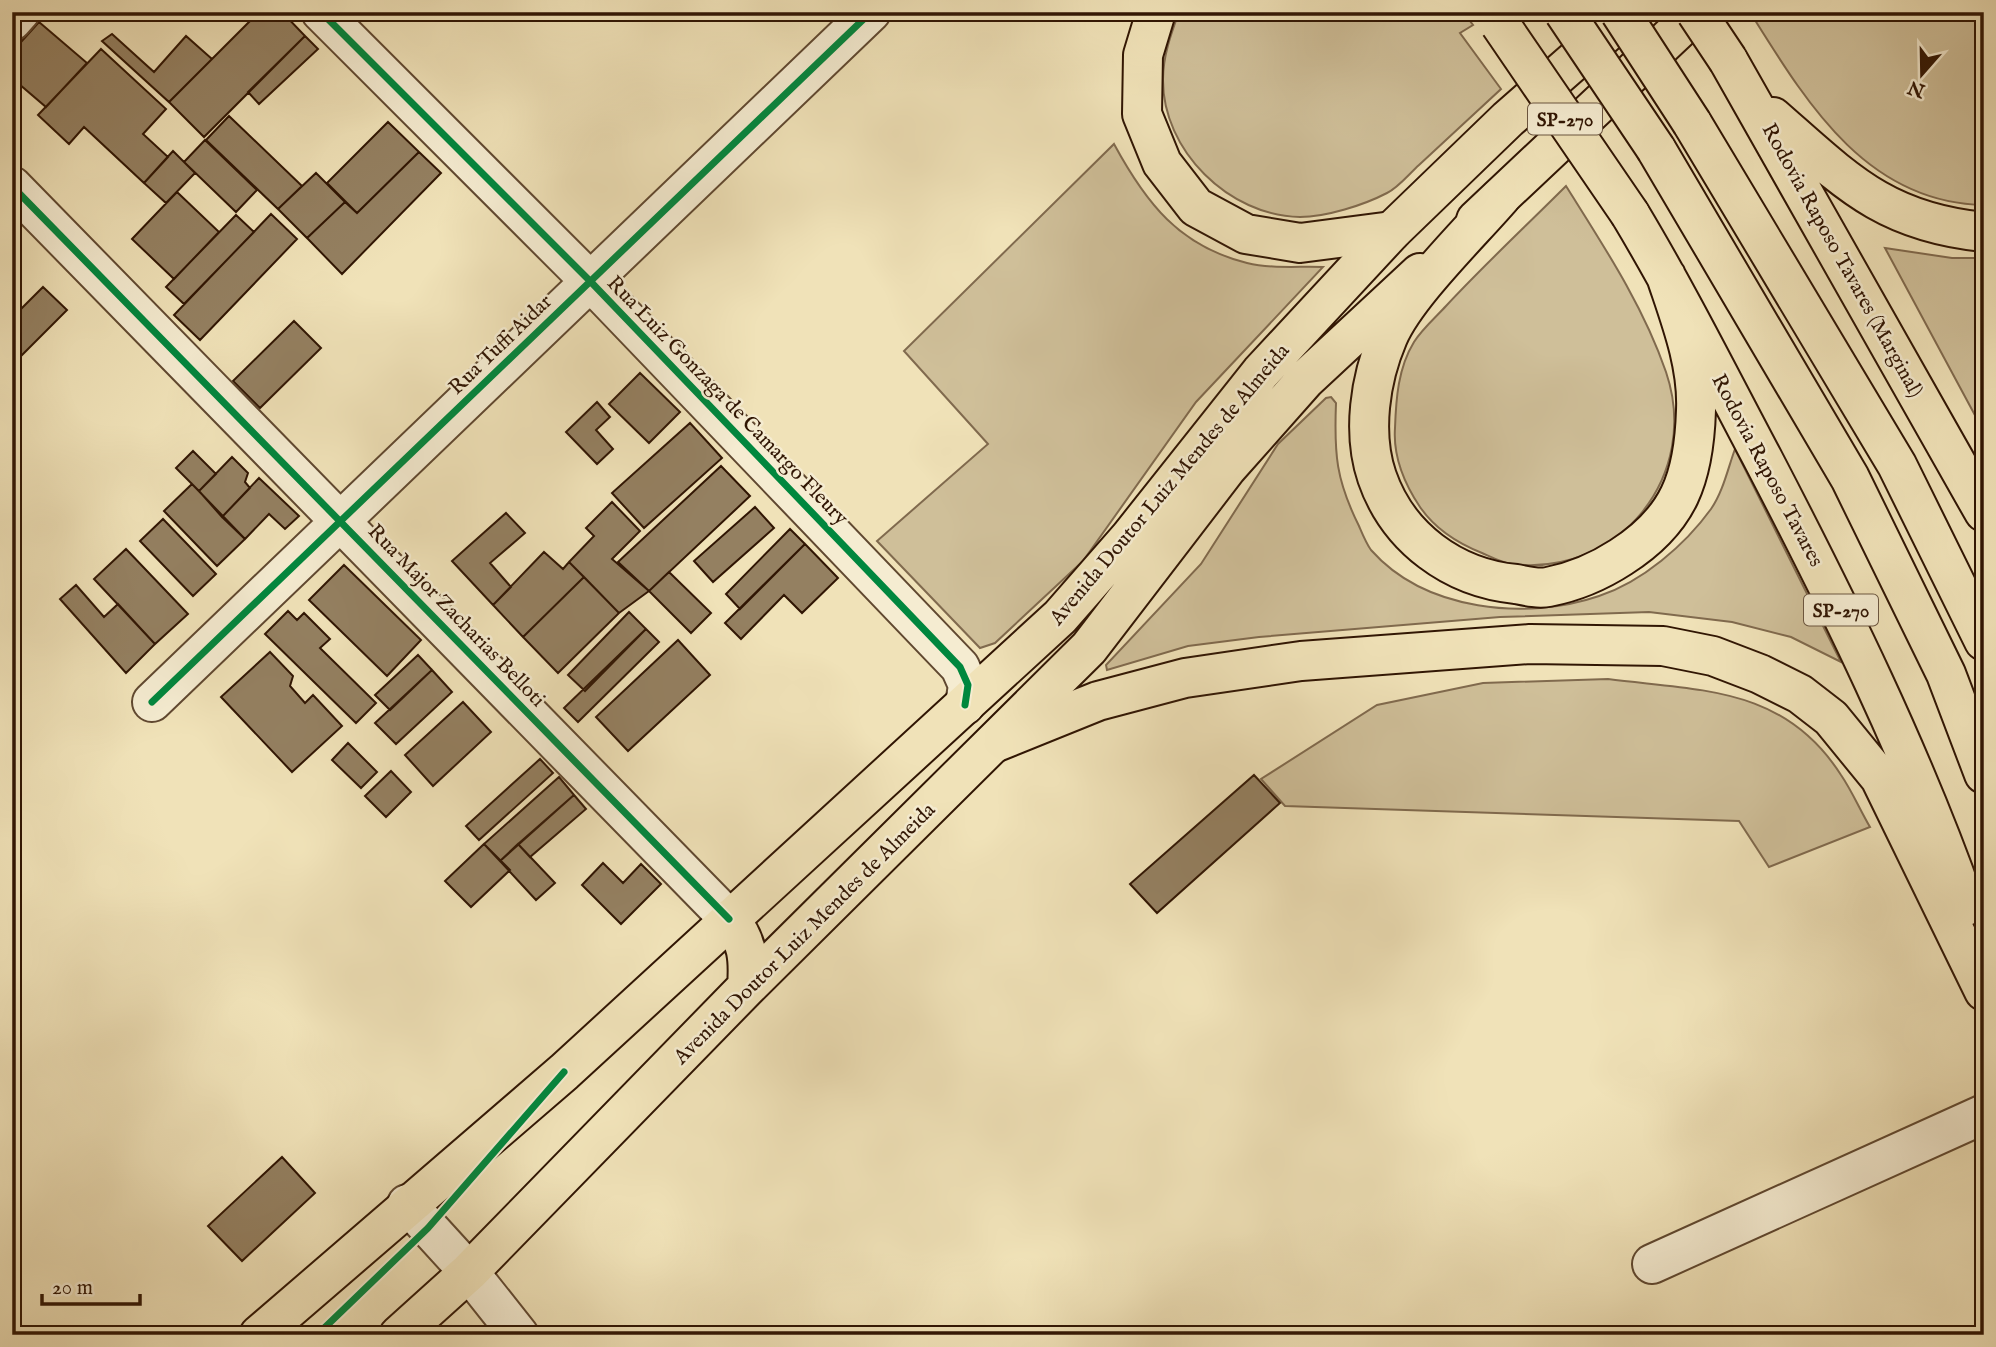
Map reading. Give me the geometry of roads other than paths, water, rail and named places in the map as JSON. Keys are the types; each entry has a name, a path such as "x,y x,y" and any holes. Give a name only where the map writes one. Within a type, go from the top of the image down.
{"main road":[{"path":"1156,12 1143,55 1142,114 1162,163 1196,207 1246,234 1300,243 1392,231"},
{"name":"SP-270","path":"1564,12 1656,149 1850,478 1946,674 1984,774"},
{"path":"1620,12 1692,123 1897,465 1984,641"},
{"name":"Avenida Doutor Luiz Mendes de Almeida","path":"259,1335 407,1204 564,1072 1060,617 1130,537 1262,372 1392,231 1508,119 1630,12"},
{"name":"Avenida Doutor Luiz Mendes de Almeida","path":"399,1335 469,1272 747,987 1089,648 1227,468 1306,379 1697,12"},
{"name":"Rodovia Raposo Tavares (Marginal)","path":"1697,12 1753,99 1984,512"},
{"name":"Rodovia Raposo Tavares","path":"1496,18 1630,214 1667,276 1837,602 1947,853 1984,958"},
{"path":"1753,99 1834,170 1874,200 1914,219 1953,229 1984,232"},
{"path":"1501,197 1406,308 1389,336 1376,373 1368,421 1377,477 1402,526 1442,561 1493,582 1545,588 1596,573 1642,544 1662,525 1679,498 1690,467 1697,407 1687,340 1667,276"},
{"path":"994,743 1098,701 1185,678 1301,662 1530,643 1663,646 1713,656 1760,674 1800,694 1831,718 1880,778 1984,991"},
{"path":"729,919 740,931 747,948 747,987"}],"street":[{"path":"12,20 20,12"},
{"name":"Rua Luiz Gonzaga de Camargo Fleury","path":"321,12 590,281 960,667 968,685 965,705"},
{"name":"Rua Tuffi Aidar","path":"152,702 871,12"},
{"name":"Rua Major Zacharias Belloti","path":"12,186 729,919"},
{"path":"1652,1264 1984,1114"},
{"path":"407,1204 469,1272 519,1335"}]}
